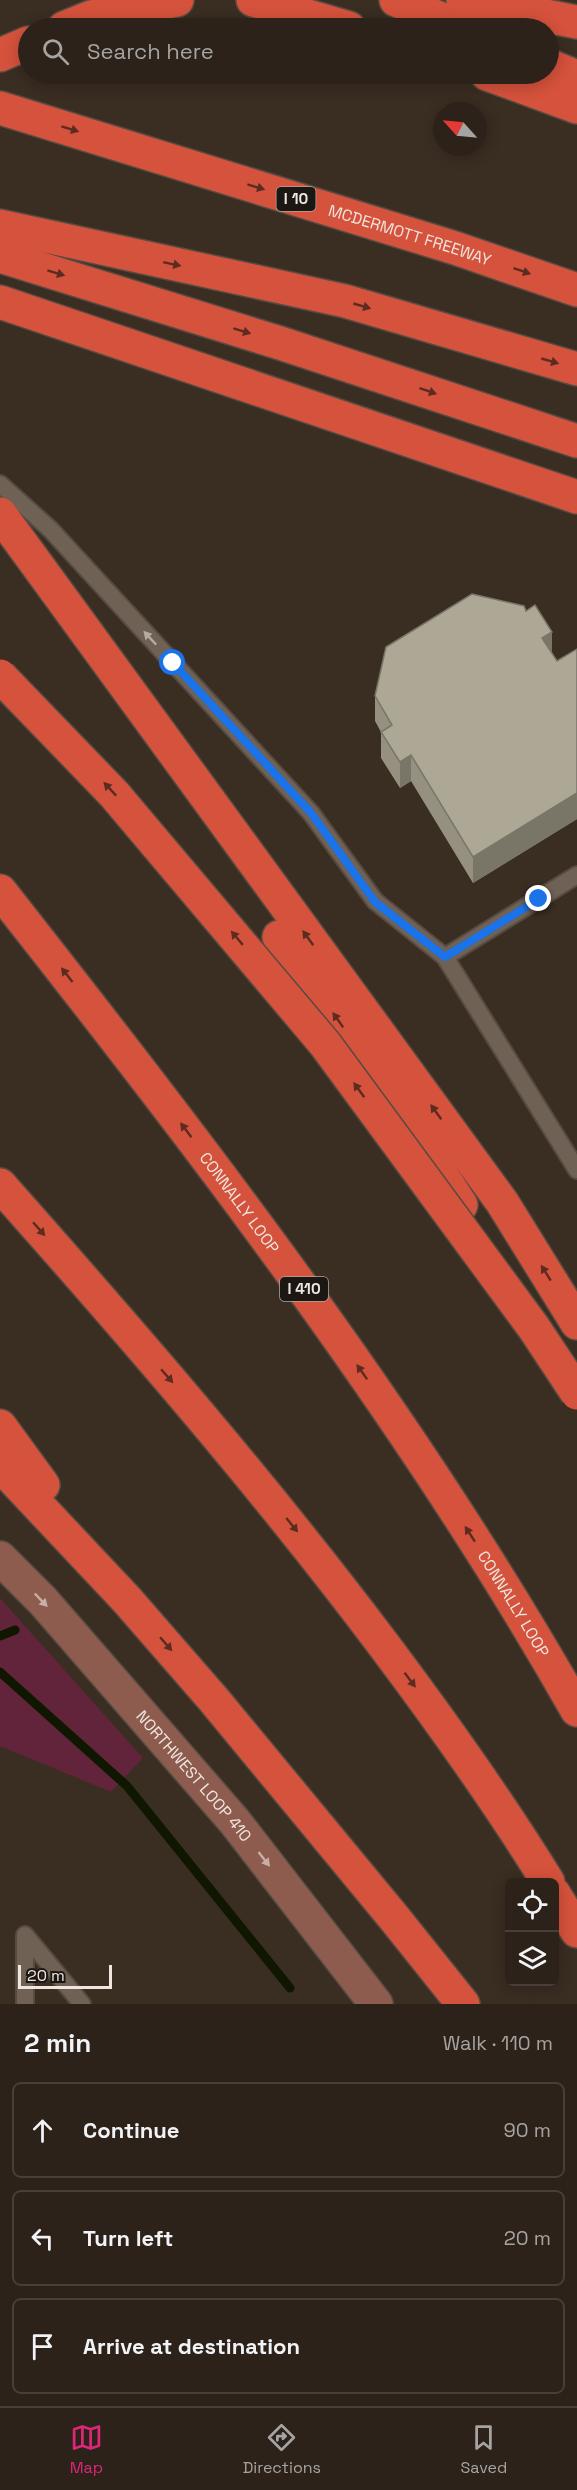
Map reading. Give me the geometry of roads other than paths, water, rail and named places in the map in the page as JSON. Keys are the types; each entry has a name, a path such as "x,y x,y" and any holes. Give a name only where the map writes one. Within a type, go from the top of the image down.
{"highway":[{"path":"89,18 177,0"},
{"path":"253,0 315,18"},
{"path":"396,0 439,18"},
{"path":"463,0 556,18"},
{"path":"559,19 577,22"},
{"path":"0,55 18,47"},
{"path":"559,68 577,76"},
{"path":"514,84 577,107"},
{"name":"MCDERMOTT FREEWAY","path":"7,110 455,248 577,290"},
{"path":"0,226 345,302 577,369"},
{"path":"0,256 280,343 577,441"},
{"path":"0,302 577,498"},
{"path":"0,514 502,1202 577,1323"},
{"path":"0,676 114,794 325,1044 534,1328 577,1393"},
{"path":"148,718 236,876 387,1090 493,1255 577,1410"},
{"name":"CONNALLY LOOP","path":"0,891 142,1071 298,1280 415,1448 533,1633 577,1710"},
{"path":"4,1191 236,1455 316,1555 430,1707 516,1831 545,1878"},
{"path":"0,1426 127,1600"},
{"path":"0,1465 127,1600 214,1700 463,2004"},
{"path":"559,1901 577,1931"}],"main road":[{"name":"NORTHWEST LOOP 410","path":"0,1558 58,1617 235,1822 376,2004"}],"lane":[{"path":"0,484 51,530 311,813 375,902 445,957 577,1170"},
{"path":"445,957 577,875"},
{"path":"25,2004 25,1935 82,2004"}],"waterway":[{"path":"0,1636 15,1630"},
{"path":"0,1672 127,1786 290,1988"}]}
